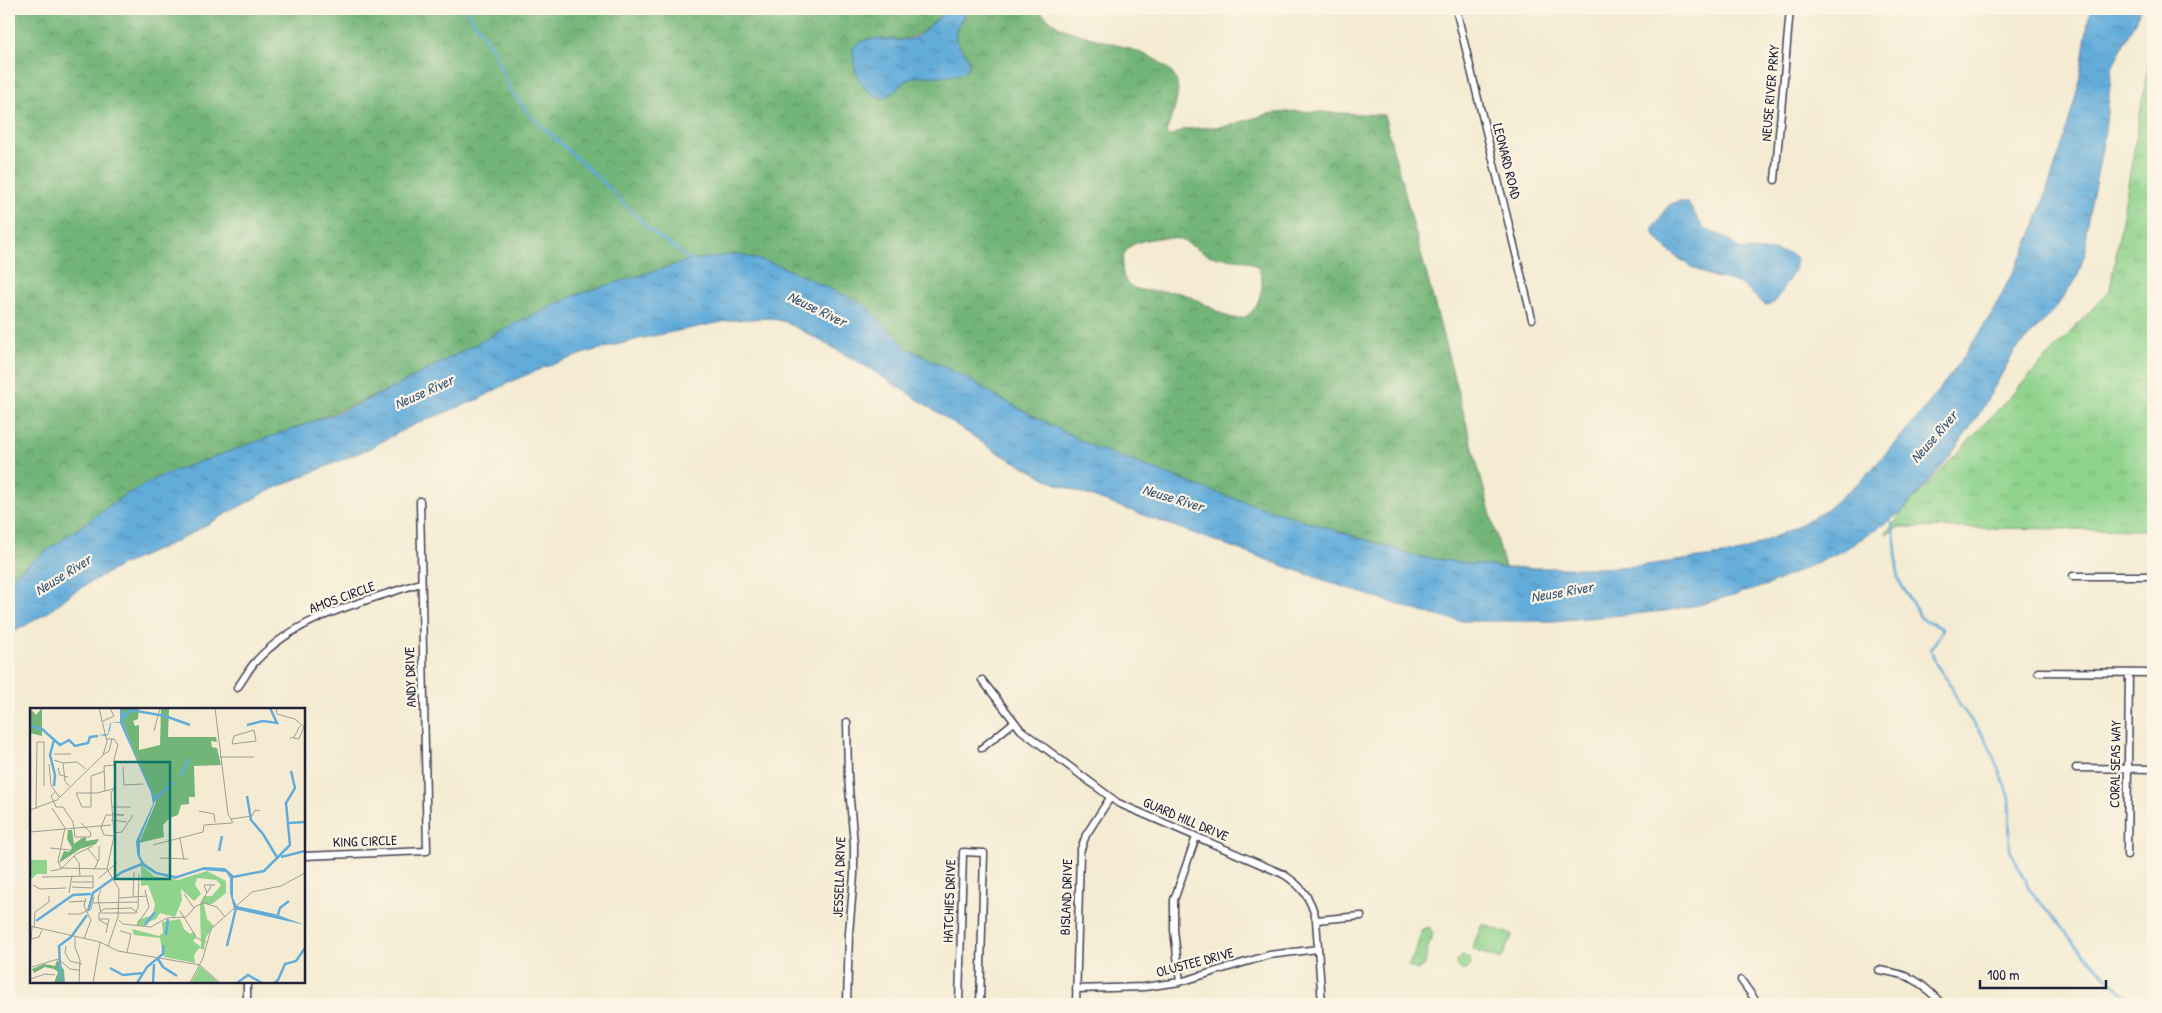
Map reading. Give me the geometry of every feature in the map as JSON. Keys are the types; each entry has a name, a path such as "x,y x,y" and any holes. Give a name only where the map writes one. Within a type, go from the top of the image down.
{"street":[{"name":"LEONARD ROAD","path":"1456,9 1532,319"},
{"name":"NEUSE RIVER PRKY","path":"1775,180 1790,9"},
{"name":"ANDY DRIVE","path":"420,501 420,583 427,852"},
{"path":"2073,576 2153,576"},
{"name":"AMOS CIRCLE","path":"237,688 257,660 281,638 309,621 420,583"},
{"path":"2038,672 2153,673"},
{"name":"CORAL SEAS WAY","path":"2127,855 2128,673"},
{"name":"GUARD HILL DRIVE","path":"982,680 1014,722 1110,798 1283,874 1294,881 1309,898 1316,920 1322,1004"},
{"name":"JESSELLA DRIVE","path":"847,722 848,778 854,844 854,874 848,933 848,1004"},
{"path":"982,748 1014,722"},
{"path":"2076,768 2153,769"},
{"name":"BISLAND DRIVE","path":"1076,1004 1080,852 1086,834 1110,798"},
{"path":"1180,982 1174,930 1174,900 1196,837"},
{"name":"KING CIRCLE","path":"305,856 427,852"},
{"name":"HATCHIES DRIVE","path":"959,1004 963,852 984,853 980,1004"},
{"path":"1316,920 1361,916"},
{"name":"OLUSTEE DRIVE","path":"1076,990 1144,987 1180,982 1269,955 1318,949"},
{"path":"1879,970 1900,973 1916,980 1942,1004"},
{"path":"1740,980 1758,1004"},
{"path":"247,983 247,1004"}],"green space":[{"path":"9,9 948,9 924,30 910,37 891,40 877,39 894,92 907,80 915,77 958,74 963,49 955,37 955,32 966,9 1038,9 1052,22 1062,28 1142,53 1169,69 1176,80 1178,92 1166,132 1169,137 1185,129 1227,126 1268,114 1296,111 1384,115 1505,568 1420,557 1223,495 1146,468 1094,447 907,348 866,307 855,300 578,294 512,325 389,390 291,430 32,562 9,578","holes":["1161,238 1176,238 1211,256 1242,260 1256,266 1260,272 1262,287 1253,310 1242,318 1233,318 1221,314 1186,295 1173,292 1141,290 1126,282 1123,273 1123,259 1128,249 1137,243"]},
{"path":"2153,38 2153,530 1899,527 1886,534 1902,512 2110,290"},
{"path":"1482,924 1512,935 1501,960 1472,949"},
{"path":"1429,927 1433,933 1427,950 1425,965 1417,970 1408,966 1416,950 1422,929"},
{"path":"1464,956 1469,958 1471,963 1469,968 1464,970 1459,968 1457,963 1459,958"}],"water":[{"path":"948,9 966,9 955,35 957,43 968,58 969,67 951,76 915,77 905,81 891,94 882,98 874,95 863,85 856,71 853,48 860,42 867,40 908,40 916,37"},
{"name":"Neuse River","path":"2090,9 2141,9 2112,68 2104,139 2086,228 2086,250 2077,278 2052,313 2014,352 1981,411 1949,458 1902,512 1844,550 1768,585 1702,604 1666,611 1553,621 1462,621 1428,614 1340,586 1054,483 995,451 864,365 786,322 770,318 732,320 643,338 585,353 545,367 512,381 479,399 413,425 370,448 266,492 179,540 120,566 89,583 72,593 50,611 9,635 9,578 123,496 163,475 340,412 389,390 512,325 578,294 691,260 739,254 778,265 855,300 866,306 907,348 1094,447 1223,495 1420,557 1505,568 1598,568 1637,566 1738,553 1790,530 1827,509 1864,478 1918,417 1958,365 1992,313 2031,237 2062,146 2078,88"},
{"path":"1680,201 1688,203 1704,229 1725,237 1741,250 1777,251 1793,255 1797,261 1794,271 1774,303 1765,305 1749,290 1738,283 1702,272 1674,255 1659,241 1653,227 1670,205"}],"waterway":[{"path":"466,9 492,48 510,90 532,117 607,186 650,230 691,260 691,262"},
{"path":"1890,519 1895,539 1898,579 1921,618 1943,629 1931,650 1936,664 1950,684 1960,706 1986,739 2009,795 2010,850 2029,889 2084,954 2134,1004"}]}
